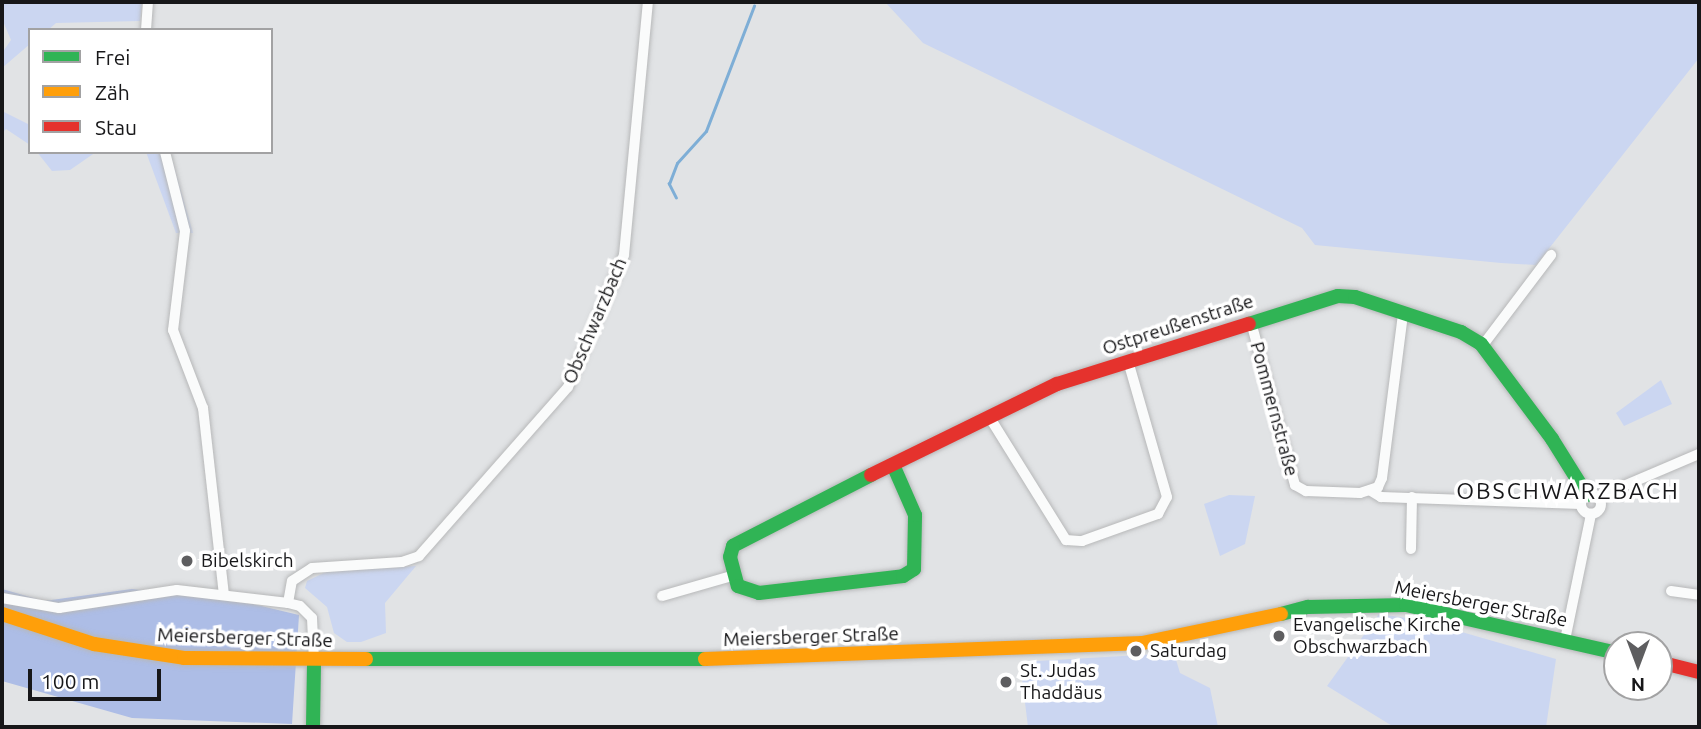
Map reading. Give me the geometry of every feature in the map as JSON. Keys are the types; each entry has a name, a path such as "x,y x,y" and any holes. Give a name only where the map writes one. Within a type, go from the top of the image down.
{"main road":[{"name":"Ostpreußenstraße","path":"735,575 730,557 733,546 742,539 1057,384 1338,296 1355,297 1461,332 1483,345 1589,499"},
{"path":"735,575 738,586 758,593 903,576 914,569 915,515 893,465"},
{"name":"Meiersberger Straße","path":"2,614 127,651 195,658 751,659 1143,643 1308,607 1348,603 1406,606 1603,650"},
{"path":"313,727 314,660"},
{"path":"1673,666 1699,672"}],"street":[{"path":"146,28 148,2"},
{"name":"Obschwarzbach","path":"288,603 292,581 312,568 402,562 419,556 568,387 624,255 648,2"},
{"path":"166,154 185,231 173,330 203,408 220,530 224,594"},
{"path":"1483,345 1551,256"},
{"path":"1403,313 1382,478 1371,491 1381,497 1589,499 1699,454"},
{"name":"Pommernstraße","path":"1251,322 1295,485 1306,491 1371,491"},
{"path":"990,418 1066,540 1082,541 1158,514 1167,497 1128,361"},
{"path":"1410,549 1412,497"},
{"path":"1565,640 1591,514 1589,499"},
{"path":"1589,499 1600,508 1591,514"},
{"path":"662,596 735,575"},
{"path":"2,598 59,608 177,590 288,603 300,606 312,618 314,660"},
{"path":"1671,591 1699,595"}],"shaded area":[{"path":"2,2 142,2 140,21 56,23 50,28 28,28 28,46 2,68 2,53 11,40 2,19"},
{"path":"885,2 1699,2 1699,58 1536,265 1501,263 1315,245 1302,228 923,43"},
{"path":"2,111 28,124 28,144 6,129 2,133"},
{"path":"39,154 93,154 70,170 52,171"},
{"path":"147,154 171,154 193,233 176,233"},
{"path":"1661,380 1672,404 1624,426 1616,413"},
{"path":"1229,495 1255,496 1245,544 1220,556 1204,504"},
{"path":"416,566 385,603 386,633 361,642 347,642 334,633 327,607 305,588 307,581 328,571"},
{"path":"2,589 44,601 132,589 240,601 299,615 292,724 132,718 2,681"},
{"path":"1379,614 1420,620 1556,659 1546,727 1394,727 1327,686"},
{"path":"1174,653 1180,673 1210,688 1218,727 1028,727 1020,662"}],"waterway":[{"path":"676,198 669,184 677,163 706,131 754,6"}],"traffic: fast":[{"path":"1249,324 1338,296 1355,297 1461,332 1481,344 1552,439 1587,495"},
{"path":"871,475 733,546 730,557 738,586 759,593 903,576 914,569 915,515 893,465"},
{"path":"1281,614 1308,607 1406,605 1603,650"},
{"path":"366,659 705,659"},
{"path":"313,727 314,660"}],"traffic: slow":[{"path":"2,614 94,644 184,658 366,659"},
{"path":"705,659 1143,643 1281,614"}],"traffic: jam":[{"path":"871,475 1057,384 1249,324"},
{"path":"1673,666 1699,672"}],"place":[{"name":"Bibelskirch","path":"187,561"},
{"name":"Evangelische Kirche Obschwarzbach","path":"1279,636"},
{"name":"Saturdag","path":"1136,651"},
{"name":"St. Judas Thaddäus","path":"1006,682"}],"district":[{"name":"OBSCHWARZBACH","path":"1568,491"}]}
